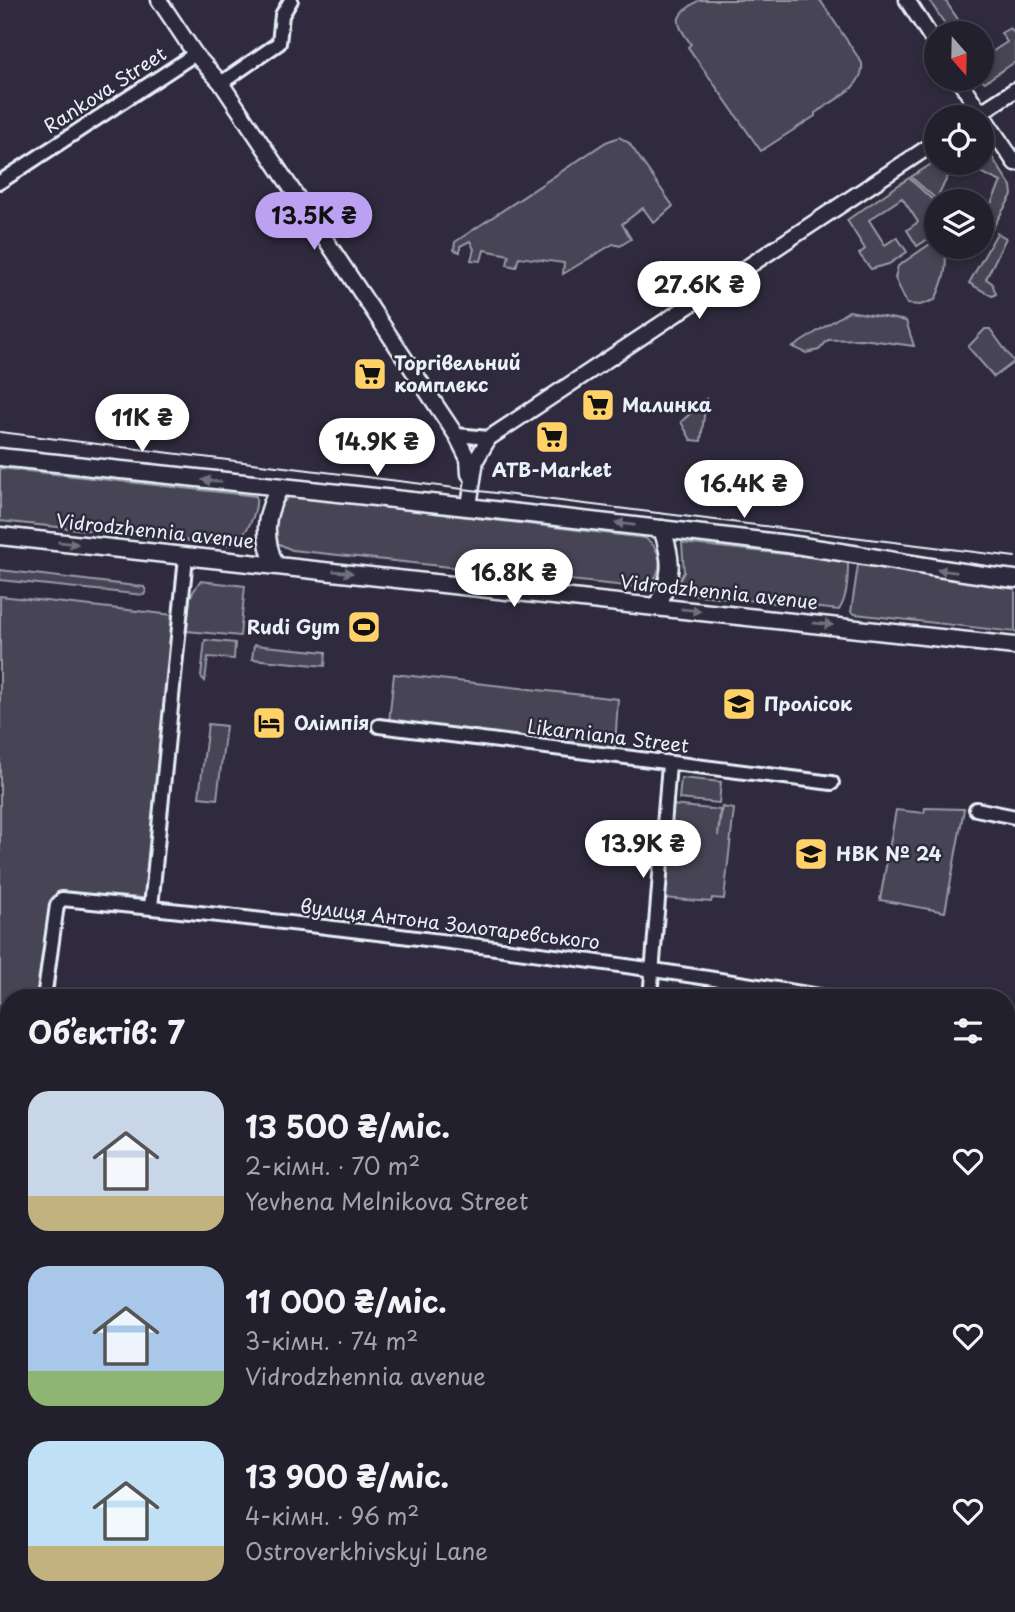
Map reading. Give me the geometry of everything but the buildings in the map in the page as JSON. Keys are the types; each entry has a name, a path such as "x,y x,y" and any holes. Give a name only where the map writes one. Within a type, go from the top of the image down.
{"main road":[{"path":"0,457 662,529 856,553 937,570 1015,579"},
{"path":"275,565 266,529 268,513 280,488"},
{"path":"657,606 671,576 668,547 662,529"},
{"name":"Vidrodzhennia avenue","path":"0,536 1015,646"}],"street":[{"path":"159,0 195,54 221,83 456,435 468,459 469,506"},
{"path":"221,83 279,43 282,15 291,0"},
{"path":"907,0 924,26"},
{"name":"Rankova Street","path":"0,182 195,54"},
{"path":"992,105 1015,90"},
{"path":"994,136 1015,163"},
{"path":"469,506 476,460 489,438 924,150"},
{"path":"456,435 489,438"},
{"path":"151,907 186,557"},
{"name":"Likarniana Street","path":"379,726 832,783"},
{"path":"651,989 669,764"},
{"path":"976,809 1015,817"},
{"name":"вулиця Антона Золотаревського","path":"45,989 57,905 62,899 151,907 652,967 780,989"}],"shaded area":[{"path":"699,0 820,0 862,63 862,72 846,92 761,151 688,47 691,44 681,29 679,19"},
{"path":"929,0 945,0 959,21 943,21"},
{"path":"1010,28 1015,34 1015,62 994,76 994,50 1007,42 1001,33"},
{"path":"619,137 629,143 673,206 654,223 643,208 622,224 631,239 620,246 613,244 563,274 564,263 519,257 516,267 507,265 509,255 484,250 481,261 471,260 474,249 470,241 460,246 460,252 454,250 455,242 606,142"},
{"path":"994,160 1011,186 1012,195 994,226 994,197 1001,182 987,175 994,175"},
{"path":"924,169 924,175 949,175 941,189 925,189 911,177"},
{"path":"909,178 924,192 924,242 917,246 907,230 918,222 902,198 869,220 885,245 897,237 907,252 889,264 871,269 859,254 865,249 847,220"},
{"path":"997,233 1006,238 986,279 992,283 996,294 992,296 969,283 982,259 994,259 994,238"},
{"path":"924,248 924,259 946,259 943,281 935,300 920,305 907,304 895,278 898,266"},
{"path":"849,311 906,321 914,346 862,339 828,340 819,350 806,353 793,347"},
{"path":"985,329 990,329 1014,362 994,377 968,347"},
{"path":"706,399 701,441 691,440 681,422"},
{"path":"0,468 256,496 256,503 246,530 231,545 0,521"},
{"path":"290,496 645,538 655,547 659,558 658,571 652,582 635,587 292,550 277,543 275,529 278,511"},
{"path":"682,543 848,561 844,599 839,610 680,593 676,587 684,572"},
{"path":"858,565 1015,586 1015,632 855,614 851,612"},
{"path":"0,570 144,587 146,591 144,595 0,580"},
{"path":"200,581 245,586 240,636 187,631 190,597"},
{"path":"0,596 173,615 144,898 75,893 63,911 54,989 0,989"},
{"path":"205,640 235,643 234,659 208,657 205,681 201,677"},
{"path":"254,645 326,652 325,666 252,659"},
{"path":"394,674 618,699 615,748 604,751 389,722"},
{"path":"208,724 226,726 217,799 199,797"},
{"path":"681,778 721,782 719,803 679,799"},
{"path":"672,805 720,810 718,836 722,807 734,809 724,899 712,898 711,902 663,898"},
{"path":"925,808 964,809 945,912 880,900 896,810 924,813"}],"tram line":[{"path":"0,432 1015,557"}],"place":[{"name":"Торгівельний комплекс","path":"370,374"},
{"name":"Малинка","path":"598,405"},
{"name":"ATB-Market","path":"552,437"},
{"name":"Rudi Gym","path":"364,627"},
{"name":"Пролісок","path":"739,704"},
{"name":"Олімпія","path":"269,723"},
{"name":"НВК № 24","path":"811,854"}]}
